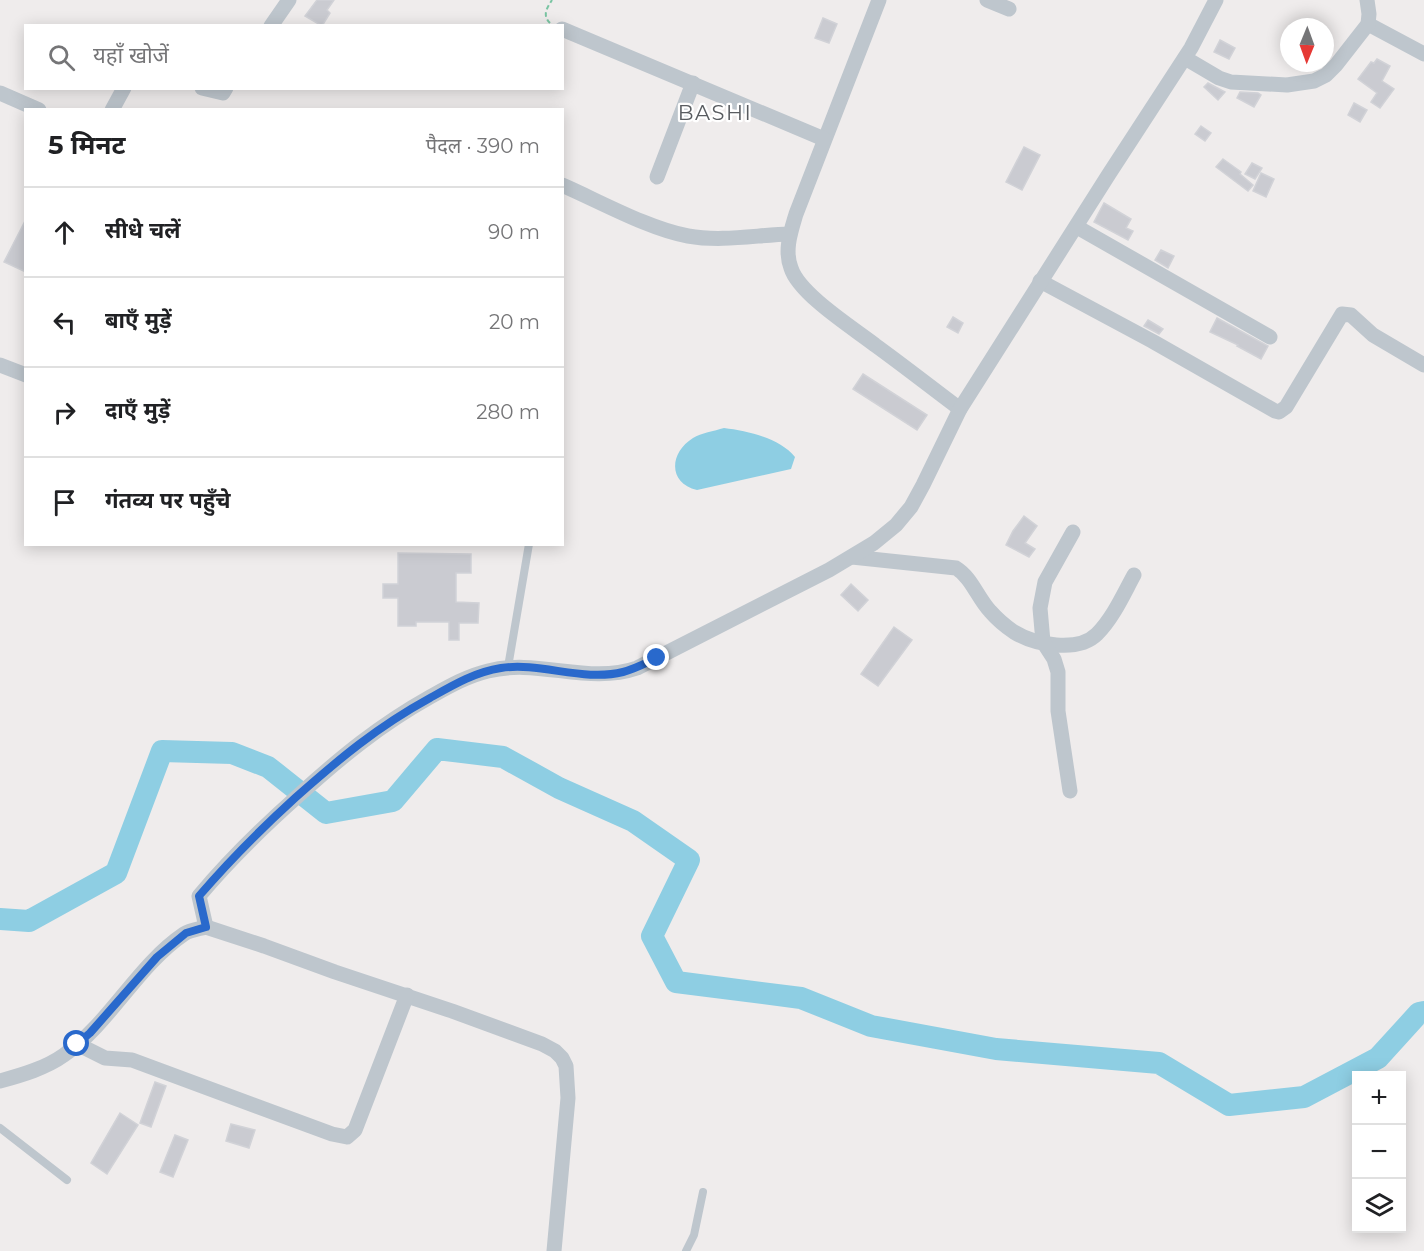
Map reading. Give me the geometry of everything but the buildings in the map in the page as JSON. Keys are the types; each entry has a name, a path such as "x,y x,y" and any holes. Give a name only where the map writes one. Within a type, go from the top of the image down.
{"street":[{"path":"272,24 289,0"},
{"path":"879,0 824,139 790,234 788,252 791,269 812,296 960,409"},
{"path":"987,0 1009,9"},
{"path":"206,927 199,896 227,862 331,766 368,736 402,713 472,676 508,667 536,667 604,675 629,670 772,600 874,543 896,525 911,507 960,409 1040,281 1077,227 1108,174 1185,57 1216,0"},
{"path":"1185,57 1231,82 1287,86 1314,81 1326,75 1336,65 1368,24 1370,14 1367,0"},
{"path":"1368,24 1424,54"},
{"path":"564,29 824,139"},
{"path":"657,177 693,83"},
{"path":"113,108 123,90"},
{"path":"208,90 217,93 223,93 225,90"},
{"path":"0,93 34,108"},
{"path":"564,186 667,231 688,236 741,238 790,234"},
{"path":"1077,227 1270,337"},
{"path":"1040,281 1279,412 1286,407 1342,314 1351,315 1373,335 1424,365"},
{"path":"0,365 24,374"},
{"path":"1070,791 1058,711 1058,672 1054,659 1043,642 1040,619 1042,595 1051,571 1073,532"},
{"path":"852,556 956,568 963,572 989,610 1003,624 1016,633 1043,642 1079,644 1096,635 1110,617 1134,575"},
{"path":"0,1081 48,1065 77,1044 90,1033 157,957 186,933 206,927 407,995 542,1044 562,1058 568,1075 568,1098 554,1251"},
{"path":"77,1044 105,1058 132,1060 332,1134 347,1137 355,1130 407,995"}],"lane":[{"path":"508,667 529,546"},
{"path":"0,1128 67,1180"},
{"path":"686,1251 694,1235 703,1192"}],"path":[{"path":"552,0 545,16 555,24"}],"water":[{"path":"724,428 753,433 781,445 795,457 791,469 697,490 688,486 681,481 675,467 679,451 696,436"}],"waterway":[{"path":"0,919 29,921 116,873 162,751 232,753 268,767 326,813 393,801 437,749 503,757 559,788 633,821 689,860 652,936 676,982 801,998 871,1026 996,1049 1159,1063 1229,1105 1304,1097 1378,1058 1419,1013 1424,1012"}],"district":[{"name":"BASHI","path":"715,112"}],"route":[{"path":"77,1044 90,1033 157,957 186,933 206,927 199,896 227,862 348,751 402,713 457,682 487,671 536,667 604,675 622,673 657,658"}]}
